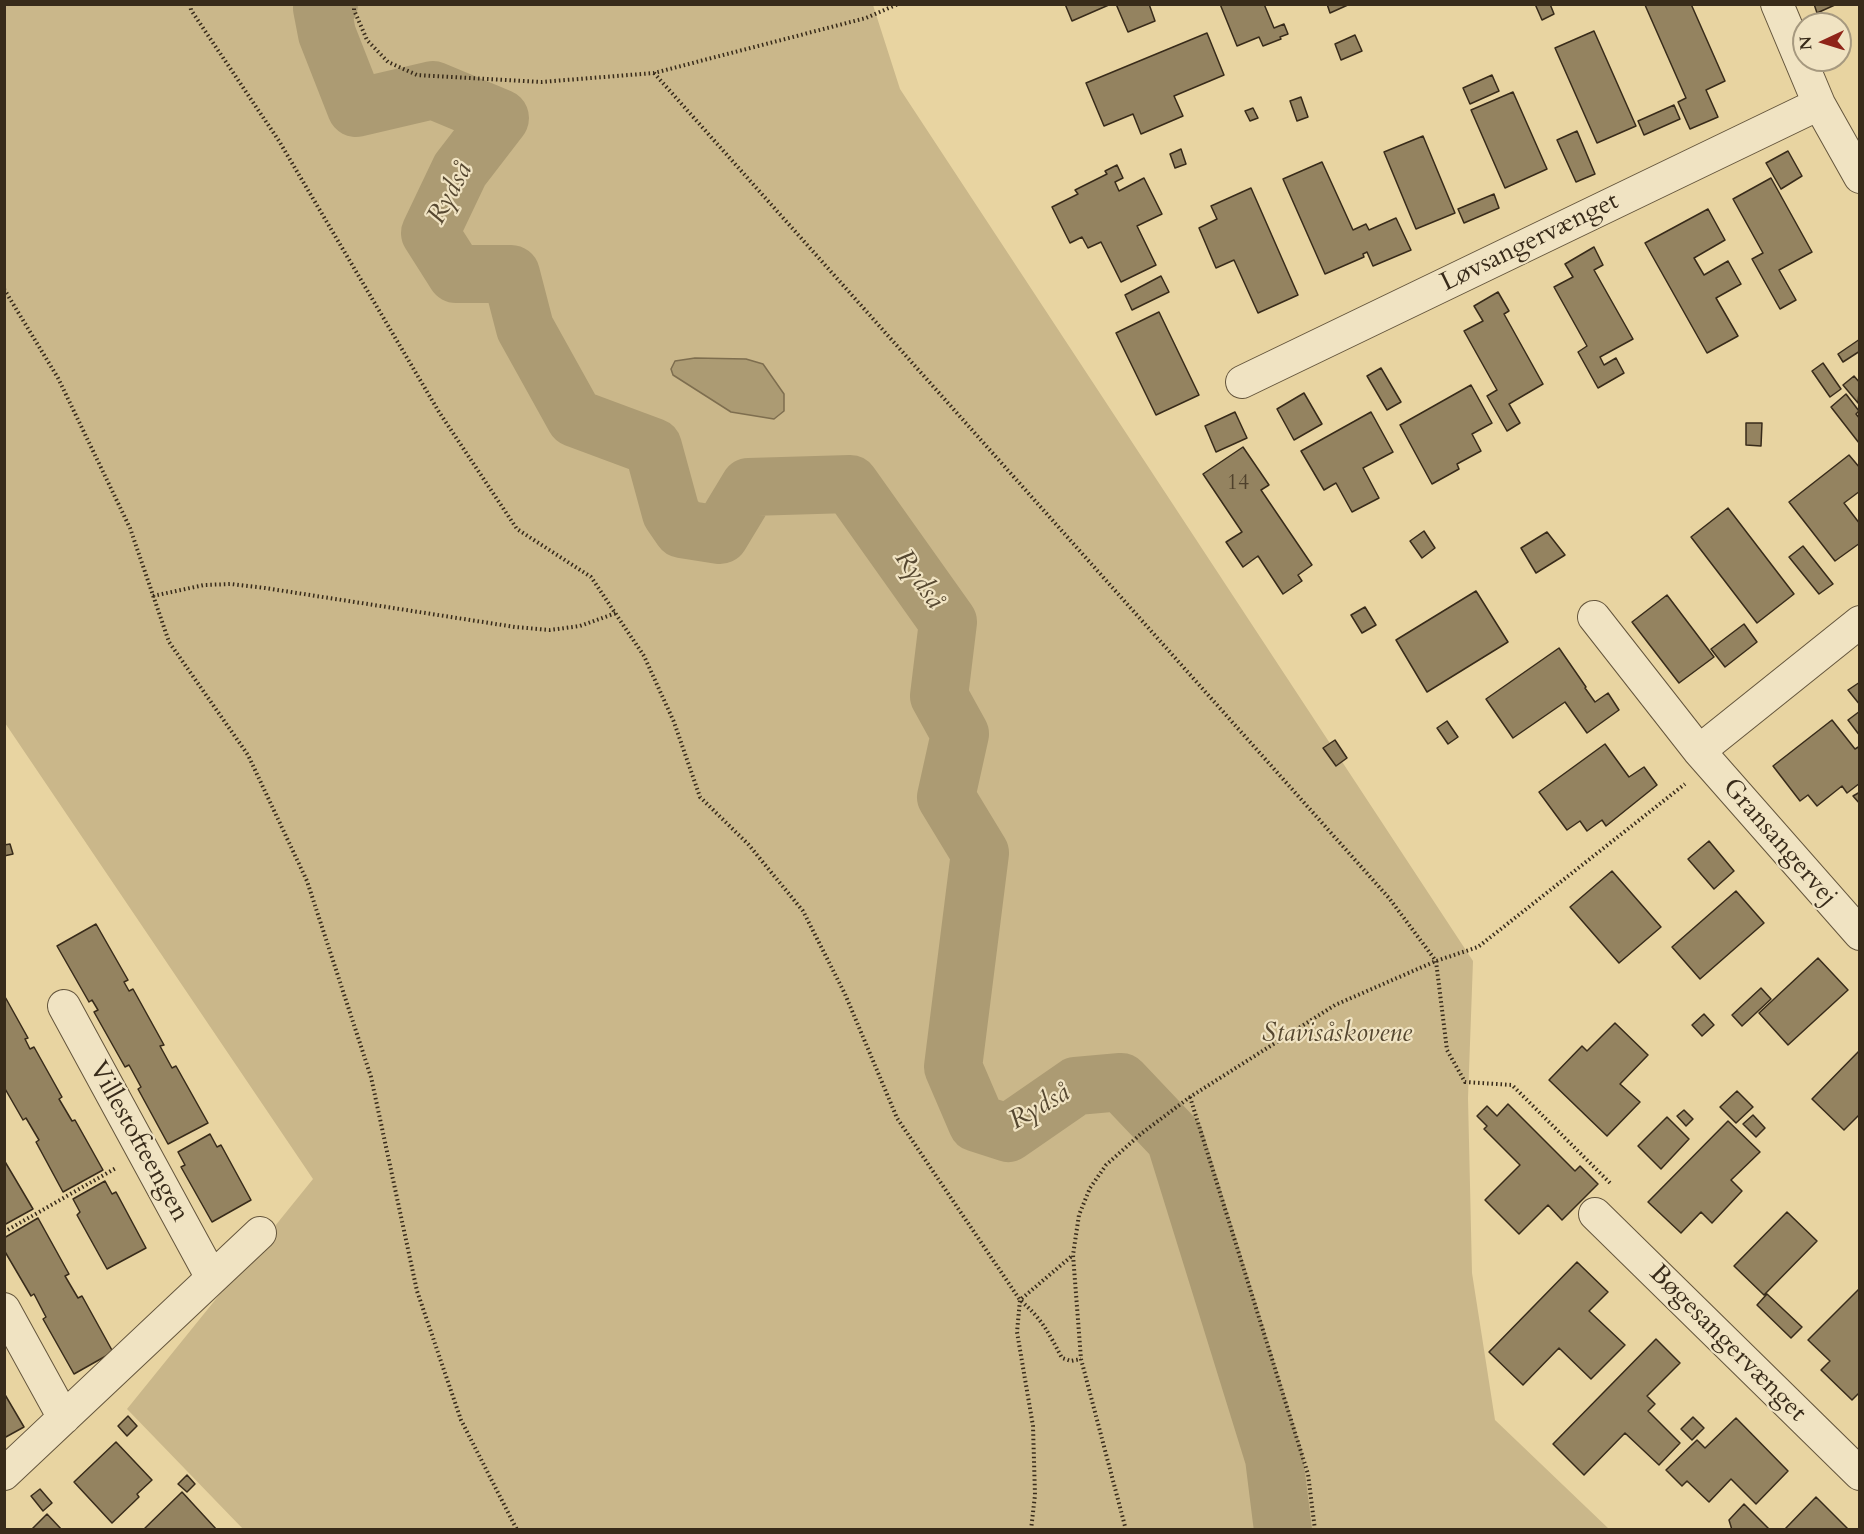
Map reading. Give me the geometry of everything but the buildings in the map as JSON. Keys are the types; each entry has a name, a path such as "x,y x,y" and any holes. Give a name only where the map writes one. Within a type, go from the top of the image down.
{"street":[{"path":"1777,4 1819,104 1848,129 1860,177"},
{"name":"Løvsangervænget","path":"1242,382 1819,104"},
{"name":"Gransangervej","path":"1594,617 1699,751 1860,934"},
{"path":"1699,751 1860,622"},
{"name":"Villestofteengen","path":"64,1006 212,1278"},
{"name":"Bøgesangervænget","path":"1594,1214 1860,1474"},
{"path":"4,1474 260,1233"},
{"path":"4,1309 64,1418"}],"path":[{"path":"190,4 191,10 279,141 439,412 517,529 591,578 616,613 644,656 674,722 700,797 748,844 803,911 845,994 897,1118 1020,1300 1046,1327 1062,1358 1071,1361 1081,1359"},
{"path":"354,4 354,10 367,40 388,62 417,75 541,82 654,73 866,18 898,4"},
{"path":"654,73 1389,898 1436,961 1447,1050 1466,1082 1512,1085 1614,1187 1594,1214"},
{"path":"4,289 58,378 130,528 169,642 248,755 307,881 372,1077 417,1291 461,1420 517,1530"},
{"path":"153,596 204,585 231,584 515,627 550,630 580,626 616,613"},
{"path":"1126,1530 1081,1359 1073,1255 1079,1215 1090,1188 1106,1164 1190,1097 1335,1005 1436,961 1478,947 1690,780 1699,751"},
{"path":"1190,1097 1308,1474 1315,1530"},
{"path":"4,1232 144,1152"},
{"path":"1031,1530 1035,1495 1033,1426 1017,1332 1020,1300 1073,1255"}],"green space":[{"name":"Stavisåskovene","path":"4,5 873,5 900,89 1473,961 1468,1098 1472,1273 1495,1420 1609,1529 243,1529 127,1409 313,1179 5,723"}],"shaded area":[{"path":"695,358 746,359 763,364 784,394 784,411 774,419 731,412 673,375 671,369 675,361"}],"waterway":[{"name":"Rydså","path":"329,4 322,8 327,34 356,108 433,90 500,118 460,170 430,233 456,274 511,274 525,328 575,418 653,447 671,513 682,529 720,535 749,487 850,484 948,622 939,696 960,734 946,797 980,853 953,1067 977,1123 1008,1133 1076,1086 1121,1082 1175,1139 1274,1458 1283,1530"}]}
